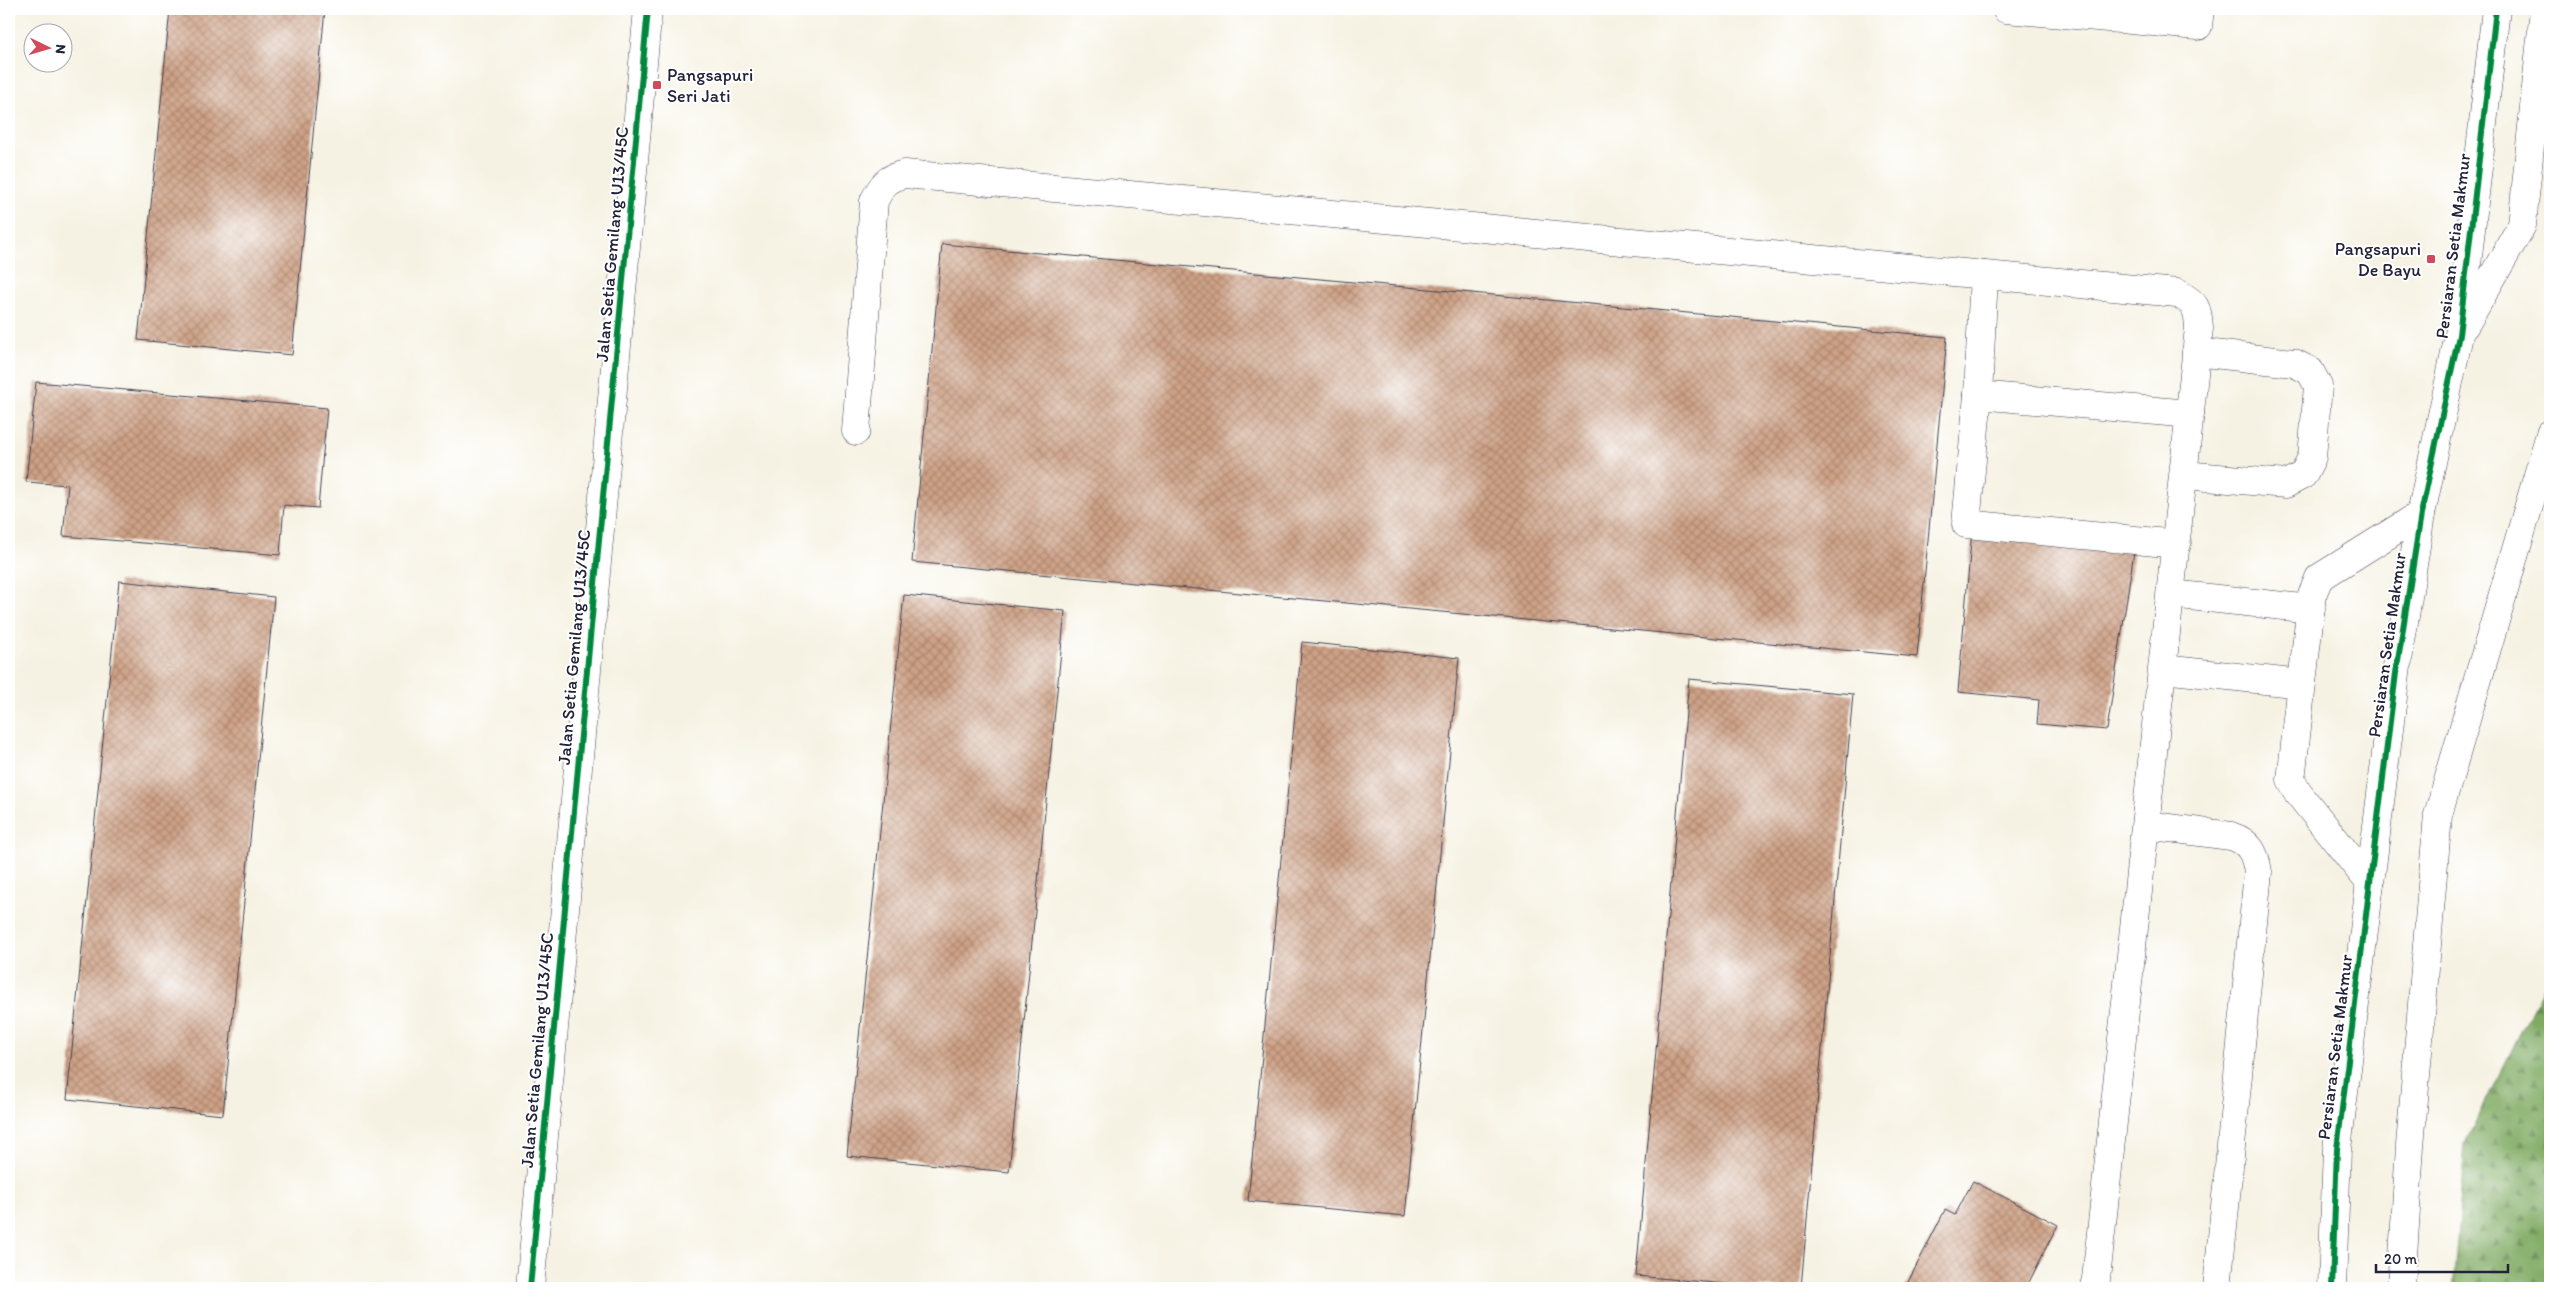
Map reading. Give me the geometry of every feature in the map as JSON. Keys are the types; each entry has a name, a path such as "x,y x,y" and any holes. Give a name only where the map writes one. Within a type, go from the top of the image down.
{"street":[{"name":"Jalan Setia Gemilang U13/45C","path":"530,1288 648,9"},
{"path":"2006,9 2198,26 2200,9"},
{"name":"Persiaran Setia Makmur","path":"2332,1288 2337,1149 2396,673 2421,514 2459,335 2496,9"},
{"path":"2459,335 2522,225 2544,9"},
{"path":"856,431 874,201 881,187 890,178 905,174 2177,293 2191,300 2198,313 2196,352 2172,594 2096,1288"},
{"path":"1984,275 1978,395 1966,524 2177,544"},
{"path":"2184,475 2286,484 2303,475 2312,457 2318,386 2310,371 2294,363 2196,352"},
{"path":"1978,395 2190,414"},
{"path":"2401,1288 2410,1146 2438,815 2550,434"},
{"path":"2370,883 2298,793 2291,780 2312,595 2319,578 2421,514"},
{"path":"2172,594 2311,609"},
{"path":"2163,669 2302,684"},
{"path":"2146,825 2231,836 2244,840 2252,849 2256,859 2257,882 2216,1288"}],"green space":[{"path":"2550,973 2550,1288 2453,1288 2465,1144"}],"building":[{"path":"170,9 325,9 292,355 138,340"},
{"path":"942,244 1947,337 1917,657 912,562"},
{"path":"36,382 327,408 318,508 284,505 280,555 63,536 68,485 26,482"},
{"path":"1972,530 2135,545 2107,730 2037,724 2039,700 1958,692"},
{"path":"119,581 274,597 223,1115 67,1099"},
{"path":"904,595 1065,611 1009,1172 847,1156"},
{"path":"1302,642 1459,658 1405,1216 1248,1201"},
{"path":"1689,679 1853,694 1801,1288 1771,1288 1636,1276"},
{"path":"1973,1181 2058,1225 2026,1288 1905,1288 1945,1210 1955,1215"}],"cycle path":[{"path":"530,1288 648,9"},
{"path":"2332,1288 2337,1149 2396,673 2421,514 2459,335 2496,9"}],"place":[{"name":"Pangsapuri Seri Jati","path":"657,85"},
{"name":"Pangsapuri De Bayu","path":"2431,259"}]}
